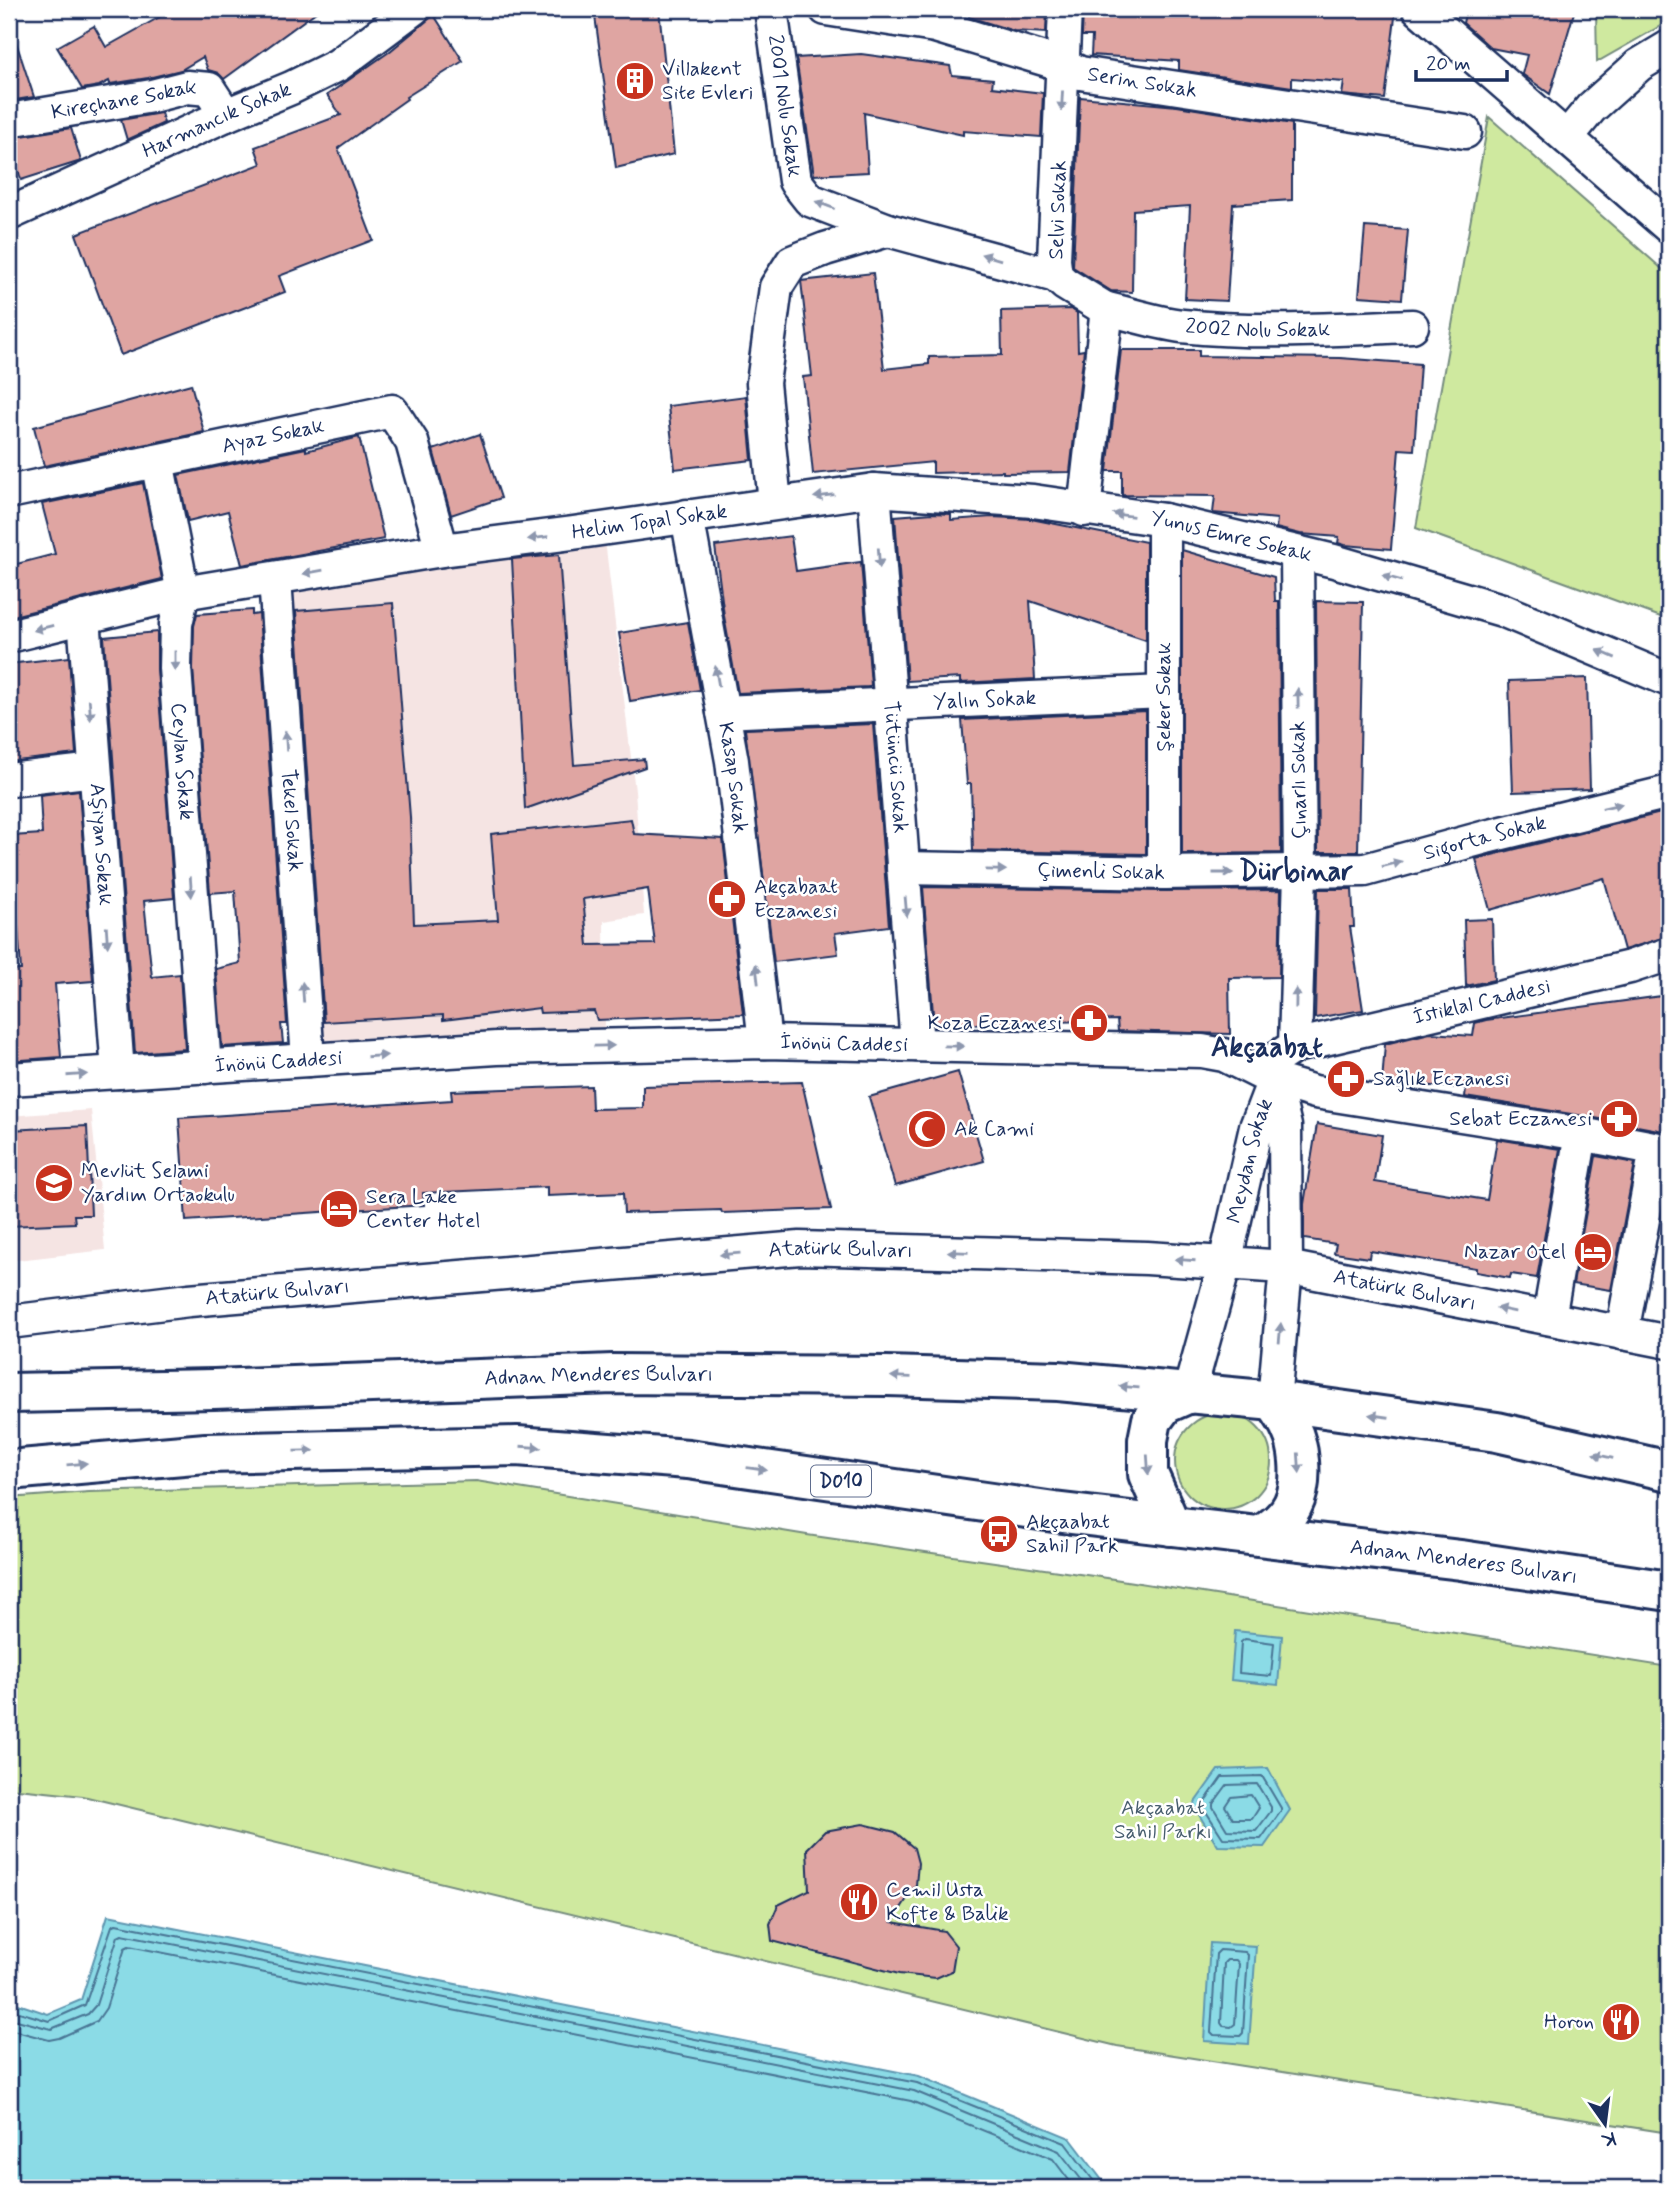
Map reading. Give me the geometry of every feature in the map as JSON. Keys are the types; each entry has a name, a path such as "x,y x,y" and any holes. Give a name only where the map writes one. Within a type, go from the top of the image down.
{"highway":[{"name":"Adnan Menderes Bulvarı","path":"9,1393 214,1389 613,1374 887,1376 1058,1381 1274,1401 1497,1432 1669,1471"},
{"path":"1171,1526 1148,1474 1147,1440 1152,1420 1164,1404 1189,1393"},
{"path":"1259,1536 1276,1527 1290,1512 1299,1493 1298,1448 1292,1429 1274,1401"},
{"name":"Adnan Menderes Bulvarı","path":"9,1470 206,1453 517,1446 688,1459 1054,1512 1461,1560 1669,1591"}],"street":[{"name":"Harmancık Sokak","path":"9,214 338,65 413,9"},
{"path":"771,9 781,9"},
{"name":"2001 Nolu Sokak","path":"771,9 795,181 810,200 888,230"},
{"name":"Serin Sokak","path":"826,9 935,26 1064,65 1080,73 1465,132"},
{"name":"Selvi Sokak","path":"1065,9 1054,260 1056,276 1104,308"},
{"path":"1419,9 1669,227"},
{"path":"1567,137 1591,108 1639,65 1669,47"},
{"name":"Kireçhane Sokak","path":"9,120 152,96 187,87 209,89 226,115"},
{"path":"775,503 763,383 776,287 792,262 888,230 1056,276"},
{"path":"1084,510 1106,317 1104,308"},
{"name":"2002 Nolu Sokak","path":"1104,308 1180,325 1219,329 1310,330 1412,326"},
{"name":"Ayaz Sokak","path":"9,492 392,411 412,442 442,550"},
{"name":"Ceylan Sokak","path":"157,461 183,593 176,624 175,668 205,1067"},
{"name":"Yunus Emre Sokak","path":"775,503 874,490 1032,501 1164,520 1334,561 1502,610 1669,680"},
{"name":"Tütüncü Sokak","path":"874,490 917,1045"},
{"name":"Helim Topal Sokak","path":"9,636 183,593 442,550 775,503"},
{"name":"Kasap Sokak","path":"687,516 732,761 765,1042"},
{"name":"Şeker Sokak","path":"1164,520 1164,873"},
{"name":"Çınarlı Sokak","path":"1295,1046 1300,872 1297,553"},
{"name":"Tekel Sokak","path":"275,579 307,1060"},
{"name":"Aşiyan Sokak","path":"84,617 118,1072"},
{"name":"Yalın Sokak","path":"723,712 1164,692"},
{"path":"9,780 94,770"},
{"name":"Sigorta Sokak","path":"1300,872 1365,870 1499,833 1669,792"},
{"name":"Çimenli Sokak","path":"903,868 1164,873 1300,872"},
{"name":"İstiklal Caddesi","path":"1295,1046 1630,967 1669,954"},
{"path":"1630,967 1669,970"},
{"name":"İnönü Caddesi","path":"9,1079 497,1048 765,1042 1202,1051 1224,1055 1266,1075 1315,1091 1581,1134 1662,1150"},
{"path":"1266,1075 1295,1046"},
{"name":"Meydan Sokak","path":"1189,1393 1225,1263 1266,1075"},
{"name":"Meydan Sokak","path":"1266,1075 1285,1126 1286,1267 1274,1401"},
{"path":"1549,1318 1581,1134"},
{"path":"1622,1332 1662,1150"},
{"name":"Atatürk Bulvarı","path":"9,1322 189,1300 800,1248 1147,1258 1286,1267 1669,1342"}],"shaded area":[{"path":"605,540 635,791 644,915 604,921 605,1030 320,1044 286,594"},
{"name":"Mevlüt Selami Yardım Ortaokulu","path":"91,1110 105,1250 9,1261 9,1116"}],"green space":[{"path":"1596,9 1666,9 1662,25 1597,62"},
{"path":"1489,117 1669,275 1669,620 1416,528"},
{"path":"1223,1413 1241,1417 1257,1427 1267,1443 1271,1461 1267,1479 1257,1495 1241,1505 1223,1509 1205,1505 1189,1495 1179,1479 1175,1461 1179,1443 1189,1427 1205,1417"},
{"name":"Akçaabat Sahil Parkı","path":"476,1481 807,1535 1114,1579 1669,1667 1669,2133 1117,2046 83,1796 9,1788 9,1498 89,1492"}],"water":[{"path":"1235,1631 1282,1636 1278,1685 1231,1680"},
{"path":"1268,1768 1290,1810 1264,1847 1218,1846 1193,1805 1218,1770"},
{"path":"108,1915 919,2076 1070,2138 1108,2188 9,2188 9,2001 48,2014 81,2000"},
{"path":"1210,1943 1256,1946 1249,2044 1204,2041"}],"building":[{"path":"174,9 320,9 224,79 218,73 208,70 203,57 181,70 110,84 109,81 82,89 57,47 94,26 106,47"},
{"name":"Villakent Site Evleri","path":"594,9 659,9 674,154 616,168"},
{"path":"969,9 1047,9 1046,33 1014,31 969,17"},
{"path":"1083,9 1182,14 1182,9 1396,9 1385,99 1342,95 1344,82 1292,78 1292,87 1179,70 1179,61 1091,55 1092,36 1082,36"},
{"path":"1466,9 1575,9 1550,94 1522,74 1527,55 1491,48 1463,23"},
{"path":"434,15 463,61 406,97 407,99 338,148 373,240 279,276 285,292 121,355 76,234 261,164 255,147 341,115 327,95 389,52"},
{"path":"14,36 34,97 9,101 9,37"},
{"path":"861,54 950,66 952,75 993,79 992,87 1043,93 1041,137 963,131 963,135 864,113 868,172 814,175 796,58"},
{"path":"1080,97 1177,106 1292,124 1292,200 1233,204 1227,301 1185,299 1190,206 1133,210 1132,292 1111,291 1073,267"},
{"path":"161,113 164,123 127,140 121,120"},
{"path":"71,128 81,161 21,180 9,138"},
{"path":"1365,227 1408,230 1402,299 1359,296"},
{"path":"873,273 884,369 929,364 929,357 1002,355 1001,311 1071,309 1077,313 1078,351 1084,350 1070,472 933,473 933,462 813,474 803,377 812,376 801,281"},
{"path":"1121,350 1199,350 1199,356 1340,358 1420,364 1414,450 1399,449 1391,549 1345,545 1338,543 1339,537 1300,534 1276,528 1277,519 1213,513 1215,496 1122,495 1122,471 1107,471"},
{"path":"191,384 204,432 44,466 34,427"},
{"path":"746,396 752,460 675,469 668,406"},
{"path":"480,434 501,498 451,515 433,450"},
{"path":"359,437 384,539 242,565 228,511 188,521 178,475 306,448 306,451"},
{"path":"143,483 162,579 9,617 9,566 55,554 42,504"},
{"path":"951,514 951,520 992,517 1031,519 1146,542 1146,640 1030,601 1035,679 960,683 960,678 907,681 895,516"},
{"path":"791,536 796,571 861,562 871,685 868,687 738,693 715,546"},
{"path":"1182,550 1274,577 1275,601 1279,601 1281,853 1182,854"},
{"path":"559,555 574,765 644,759 645,767 525,809 512,559"},
{"path":"1316,601 1363,602 1358,852 1318,852"},
{"path":"393,603 410,817 414,924 498,920 491,834 631,819 634,834 723,839 743,1014 597,1020 594,1011 540,1013 539,1008 443,1020 443,1015 324,1022 296,611","holes":["648,889 655,944 588,945 583,899"]},
{"path":"252,610 252,615 259,614 287,1024 281,1024 283,1043 222,1047 216,969 240,963 235,891 210,893 193,668 194,626 197,614"},
{"path":"688,622 700,690 630,701 619,633"},
{"path":"157,632 157,669 174,898 144,901 152,977 180,974 185,1049 135,1053 104,637"},
{"path":"69,657 76,754 9,762 9,664"},
{"path":"1587,678 1590,789 1513,792 1509,681"},
{"path":"1146,711 1146,854 973,851 971,784 967,784 962,720"},
{"path":"873,724 889,926 835,933 838,954 774,962 745,729"},
{"path":"79,790 93,981 55,984 61,1057 9,1061 9,970 21,970 12,836 42,834 40,795"},
{"path":"1669,811 1669,936 1624,950 1604,878 1490,910 1476,859"},
{"path":"923,887 1281,890 1279,977 1229,978 1230,1034 1118,1031 1117,1020 934,1026"},
{"path":"1318,889 1352,889 1354,927 1350,927 1363,1010 1315,1018"},
{"path":"1492,919 1494,980 1466,986 1464,920"},
{"path":"1669,995 1669,1132 1465,1097 1466,1088 1382,1083 1385,1044 1430,1033 1473,1036 1475,1023 1486,1020"},
{"name":"Ak Cami","path":"958,1072 984,1161 895,1186 869,1097"},
{"path":"802,1082 831,1209 624,1213 623,1193 547,1196 547,1187 423,1193 424,1205 186,1221 179,1118 452,1100 451,1091 591,1086 592,1109 643,1108 643,1086"},
{"path":"1317,1124 1382,1135 1375,1182 1487,1200 1497,1139 1560,1149 1537,1278 1511,1274 1510,1278 1476,1272 1476,1268 1370,1251 1369,1258 1334,1253 1336,1244 1304,1239 1304,1204"},
{"path":"87,1126 91,1215 74,1215 75,1223 9,1226 9,1130"},
{"path":"1596,1156 1635,1163 1611,1290 1573,1284"},
{"name":"Cemil Usta Kofte & Balik","path":"863,1824 895,1832 914,1848 918,1863 916,1885 892,1922 944,1931 956,1946 952,1971 936,1978 899,1974 772,1941 770,1924 778,1905 809,1890 807,1849 825,1831"}],"place":[{"name":"Villakent Site Evleri","path":"635,81"},
{"name":"Akçabaat Eczanesi","path":"727,899"},
{"name":"Koza Eczanesi","path":"1089,1023"},
{"name":"Sağlık Eczanesi","path":"1346,1079"},
{"name":"Sebat Eczanesi","path":"1619,1119"},
{"name":"Ak Cami","path":"927,1129"},
{"name":"Mevlüt Selami Yardım Ortaokulu","path":"54,1183"},
{"name":"Sera Lake Center Hotel","path":"339,1209"},
{"name":"Nazar Otel","path":"1593,1252"},
{"name":"Akçaabat Sahil Park","path":"999,1534"},
{"name":"Cemil Usta Kofte & Balik","path":"859,1902"},
{"name":"Horon","path":"1621,2022"}],"district":[{"name":"Dürbinar","path":"1296,872"},
{"name":"Akçaabat","path":"1267,1048"}]}
